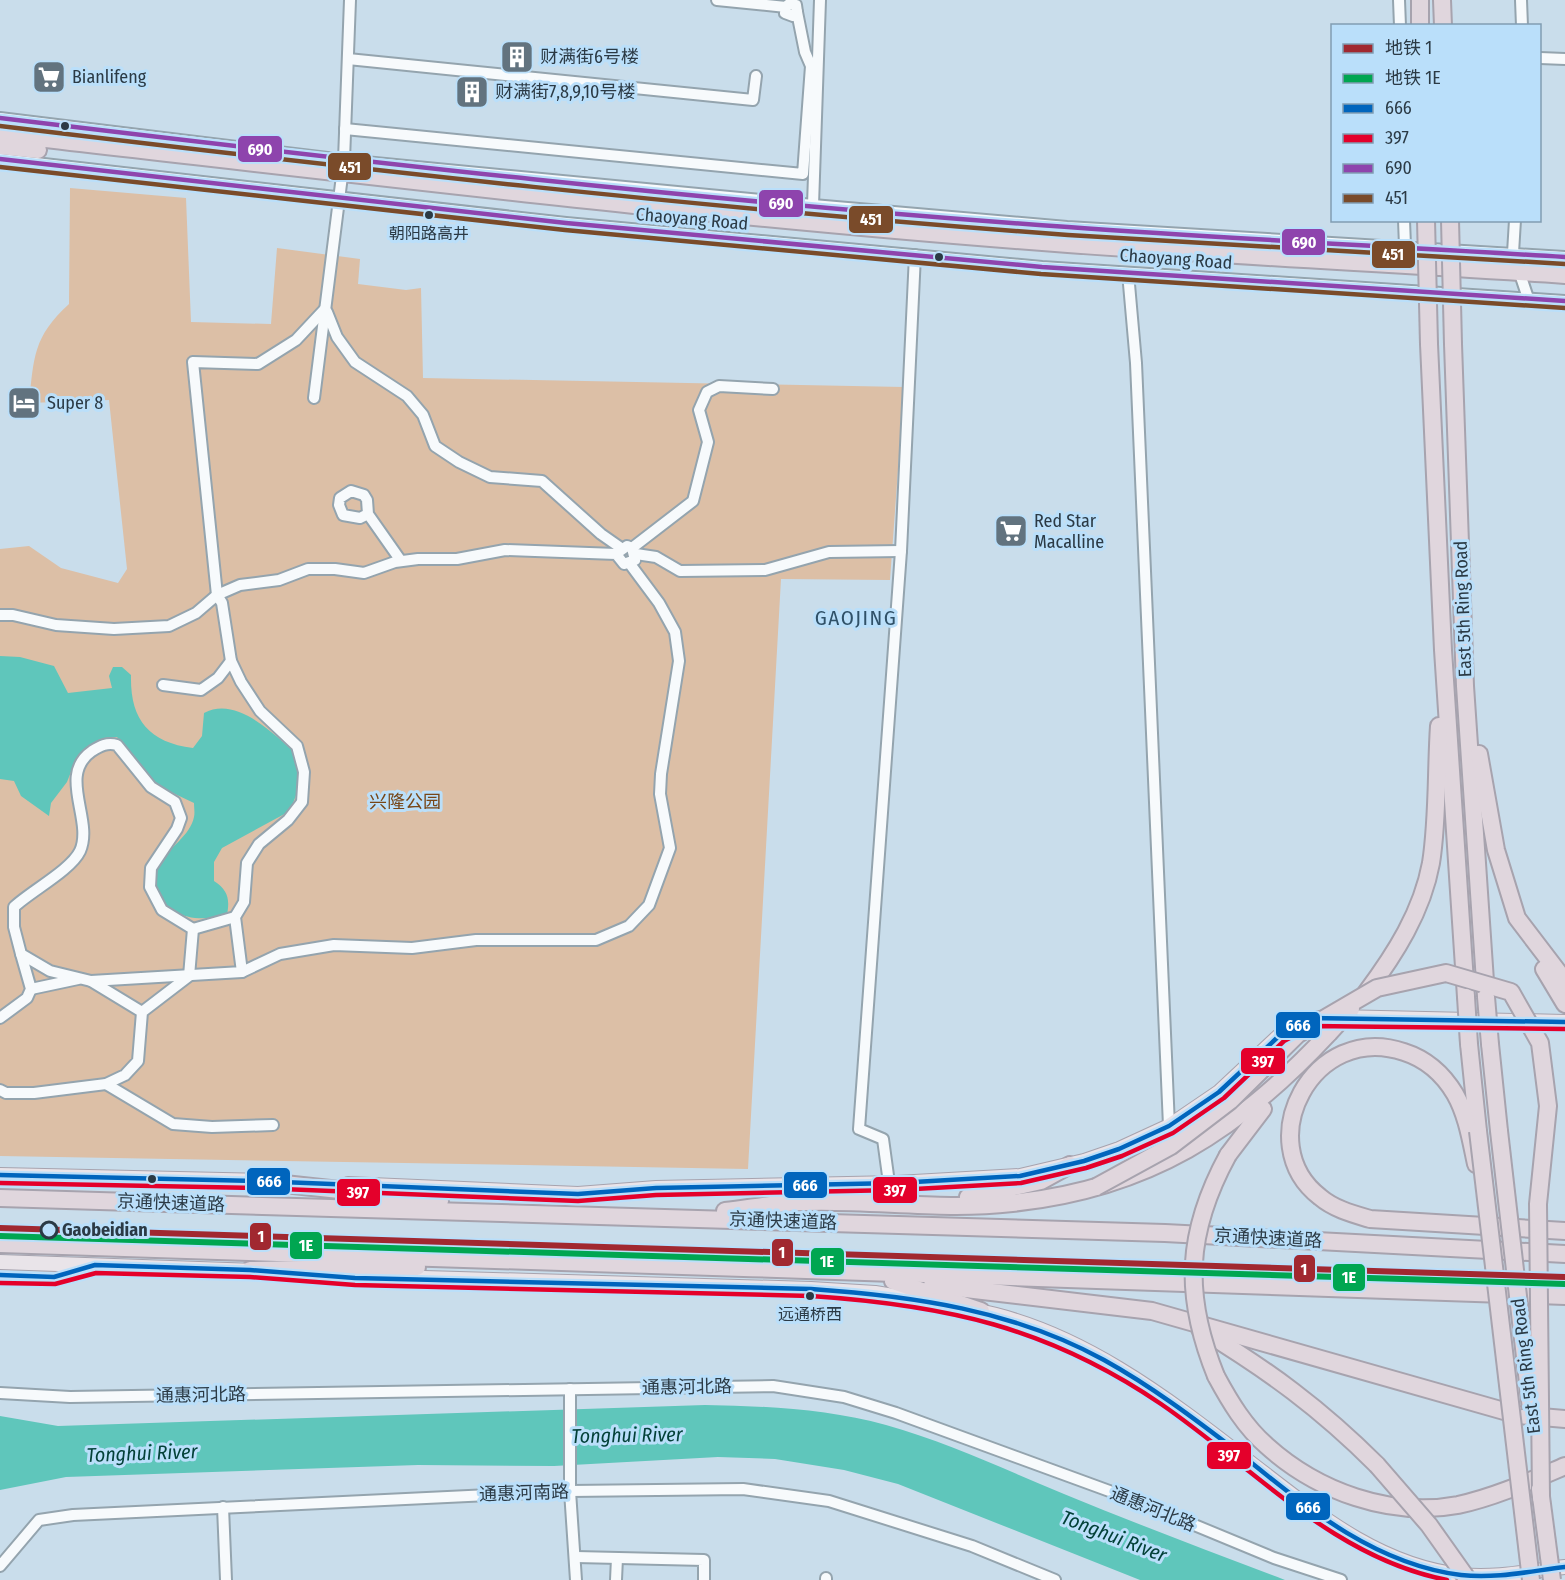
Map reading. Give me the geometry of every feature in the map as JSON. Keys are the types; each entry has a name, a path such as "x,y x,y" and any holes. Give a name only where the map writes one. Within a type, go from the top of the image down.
{"highway":[{"path":"1419,0 1420,24"},
{"path":"1442,0 1443,24"},
{"name":"Chaoyang Road","path":"0,134 579,209 1054,252 1523,276 1565,275"},
{"name":"Chaoyang Road","path":"0,146 342,178"},
{"name":"East 5th Ring Road","path":"1426,222 1429,344 1443,650 1473,1130 1486,1206 1531,1580"},
{"name":"East 5th Ring Road","path":"1450,222 1465,686 1486,997 1498,1131 1552,1580"},
{"name":"Chaoyang Road","path":"1523,276 1565,284"},
{"path":"1443,650 1431,863 1422,897 1397,951 1366,993 1296,1069 1245,1129 1228,1155 1206,1198 1193,1253 1196,1318 1216,1376 1245,1424 1272,1451 1304,1475 1324,1485 1372,1502 1401,1507 1455,1505 1508,1490 1565,1466"},
{"path":"1465,686 1496,850 1518,918 1565,1004"},
{"path":"1518,918 1565,981"},
{"path":"1096,1187 1171,1146 1230,1101 1298,1034 1377,988 1446,973 1511,992 1540,1043 1548,1106 1538,1204 1541,1498"},
{"path":"1473,1130 1443,1077 1428,1064 1393,1048 1371,1046 1341,1054 1317,1070 1296,1101 1292,1138 1295,1159 1303,1179 1320,1197 1342,1210 1370,1219 1565,1231"},
{"path":"666,1217 806,1202 1011,1203 1096,1187 1126,1178 1192,1148 1249,1110 1296,1069"},
{"path":"926,1204 1041,1181 1070,1166"},
{"path":"257,1181 560,1215"},
{"name":"京通快速道路","path":"0,1198 1165,1233 1565,1254"},
{"path":"0,1244 620,1262 824,1272 1565,1296"},
{"path":"250,1270 620,1262"},
{"path":"824,1272 1121,1306 1181,1317 1518,1415 1565,1419"},
{"path":"893,1281 981,1311"},
{"path":"1181,1317 1288,1385 1335,1423 1377,1465 1429,1525 1468,1580"}],"main road":[{"path":"0,1175 257,1181 578,1194 656,1188 986,1180 1070,1166 1119,1149 1169,1126 1219,1092 1280,1035 1311,1018 1565,1022"},
{"path":"0,1262 250,1270 355,1278 875,1293 981,1311 1035,1328 1087,1351 1142,1383 1207,1429 1332,1525 1379,1552 1461,1575 1511,1574 1565,1567"}],"street":[{"path":"314,398 342,178 350,0"},
{"path":"345,129 803,174 811,66 805,52 796,5 789,4 786,7 717,0"},
{"path":"813,205 820,0"},
{"path":"1399,0 1400,24"},
{"path":"1521,0 1522,24"},
{"path":"1541,58 1565,59"},
{"path":"348,59 753,100 756,76"},
{"name":"Chaoyang Road","path":"0,118 342,178 575,224 1128,273 1565,301"},
{"name":"Chaoyang Road","path":"0,159 813,205 1067,227 1565,257"},
{"path":"1404,222 1405,246"},
{"path":"1515,222 1514,253 1528,298"},
{"path":"889,1183 883,1139 859,1128 896,629 915,255"},
{"path":"1128,273 1136,363 1169,1126"},
{"path":"325,309 337,337 355,362 407,396 423,416 435,446 459,462 490,477 542,481 618,551 624,564 693,501 708,442 699,410 707,392 719,386 773,389"},
{"path":"242,972 235,917 244,902 247,863 259,844 288,820 302,802 304,772 297,746 260,711 241,682 231,661 222,603 217,595 193,362 258,364 296,340 325,309"},
{"path":"368,514 401,561"},
{"path":"0,615 13,615 66,626 114,629 169,626 196,613 217,595 240,585 279,580 308,569 335,569 364,573 401,561 457,559 505,550 618,551 627,546 675,632 680,661 661,774 660,794 670,848 649,905 629,926 596,939 476,940 412,948 334,945 280,954 242,972 86,980 31,989"},
{"path":"633,555 656,557 680,571 765,570 830,552 901,551"},
{"path":"163,685 201,690 218,678 231,661"},
{"path":"0,1018 27,998 31,989 14,927 14,907 71,862 81,850 83,829 78,806 78,767 84,757 100,746 110,743 117,745 151,787 175,802 181,818 177,829 152,868 150,887 162,910 193,929 235,917"},
{"path":"0,1090 6,1093 34,1093 106,1084 125,1075 138,1061 142,1012 189,976 193,929"},
{"path":"21,954 50,970 86,980 142,1012"},
{"path":"106,1084 173,1124 212,1127 273,1125"},
{"name":"通惠河北路","path":"0,1393 70,1397 570,1393 773,1386 844,1397 980,1443 1134,1500 1274,1558 1341,1580"},
{"path":"570,1393 570,1491 576,1580"},
{"name":"通惠河南路","path":"0,1566 39,1520 73,1515 570,1491 743,1489 829,1501 972,1546 1056,1580"},
{"path":"223,1507 226,1580"},
{"path":"576,1557 704,1560 704,1580"},
{"path":"616,1580 617,1558"}],"green space":[{"name":"兴隆公园","path":"70,188 186,198 191,322 271,324 277,248 360,259 358,284 406,290 421,288 423,378 904,387 890,580 781,579 748,1169 0,1156 0,549 29,546 61,568 118,583 127,569 109,400 29,403 37,349 48,327 69,304"}],"water":[{"path":"0,656 20,657 54,666 68,693 112,688 109,676 113,667 122,667 131,675 134,704 145,726 153,734 177,745 193,748 202,736 204,713 217,709 230,709 255,720 299,756 300,785 290,811 222,848 214,862 214,881 227,895 227,915 192,918 172,911 161,902 155,883 158,869 165,856 192,824 194,803 156,785 145,776 117,737 104,738 76,759 67,782 51,803 49,816 21,796 14,781 0,779"},
{"name":"Tonghui River","path":"705,1405 819,1412 886,1425 954,1448 1119,1516 1285,1580 1140,1580 898,1484 844,1470 775,1459 718,1457 554,1466 418,1465 66,1477 0,1490 0,1416 58,1426"}],"metro line":[{"name":"1","path":"0,1228 1565,1277"},
{"name":"1E","path":"0,1236 1565,1284"}],"transit line":[{"name":"690","path":"0,118 400,165 667,193 934,217 1565,257"},
{"name":"451","path":"0,126 400,173 934,225 1254,247 1565,264"},
{"name":"690","path":"0,159 566,223 1042,267 1565,301"},
{"name":"451","path":"0,167 565,230 1041,274 1565,308"},
{"name":"666","path":"0,1175 257,1181 578,1194 656,1188 897,1183 1020,1176 1084,1161 1119,1149 1169,1126 1219,1092 1280,1035 1311,1018 1565,1022"},
{"name":"397","path":"0,1183 257,1188 578,1201 656,1195 897,1190 1021,1183 1086,1168 1122,1156 1173,1133 1224,1098 1284,1041 1313,1026 1565,1029"},
{"name":"666","path":"0,1275 54,1277 95,1265 250,1270 355,1278 811,1289 925,1301 998,1317 1069,1343 1104,1360 1189,1415 1315,1512 1342,1530 1398,1559 1429,1569 1474,1576 1513,1574 1565,1567"},
{"name":"397","path":"0,1283 55,1284 96,1273 250,1277 355,1285 811,1296 860,1300 951,1314 994,1324 1036,1338 1119,1378 1161,1404 1262,1482 1331,1531 1367,1552 1406,1569 1447,1580"}],"place":[{"name":"财满街6号楼","path":"517,57"},
{"name":"Bianlifeng","path":"49,77"},
{"name":"财满街7,8,9,10号楼","path":"472,92"},
{"name":"朝阳路高井","path":"429,215"},
{"name":"Super 8","path":"24,403"},
{"name":"Red Star Macalline","path":"1011,531"},
{"name":"Gaobeidian","path":"49,1230"},
{"name":"远通桥西","path":"810,1296"}],"district":[{"name":"GAOJING","path":"856,618"}]}
